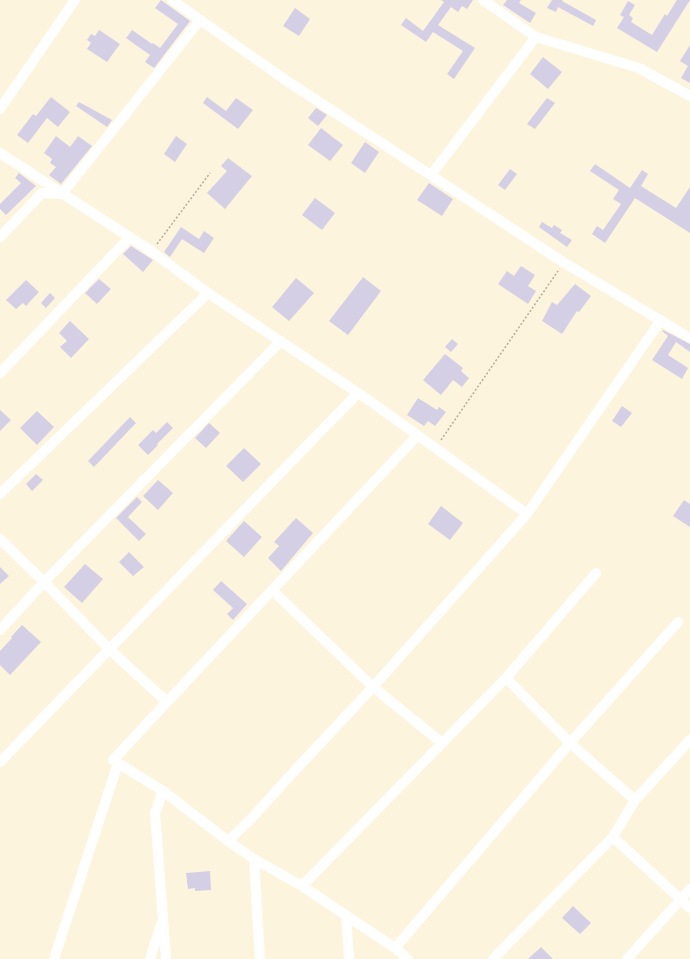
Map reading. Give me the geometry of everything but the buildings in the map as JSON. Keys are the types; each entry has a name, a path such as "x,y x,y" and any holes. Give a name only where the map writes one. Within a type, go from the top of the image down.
{"street":[{"path":"0,109 75,0"},
{"path":"172,0 284,79 563,262 690,338"},
{"path":"483,0 536,37 639,68 690,96"},
{"path":"62,194 200,20"},
{"path":"430,175 536,37"},
{"path":"0,153 130,236 208,293 358,393 527,514"},
{"path":"0,237 42,193 62,194"},
{"path":"0,373 130,236"},
{"path":"0,494 208,293"},
{"path":"228,841 252,818 374,687 527,514 662,320"},
{"path":"0,630 44,582 281,341"},
{"path":"0,762 358,393"},
{"path":"408,959 395,948 302,886 254,859 163,791 113,760 417,436"},
{"path":"0,539 110,650 167,702"},
{"path":"302,886 506,678 596,573"},
{"path":"272,590 374,687 442,743"},
{"path":"395,948 570,743 678,622"},
{"path":"506,678 570,743 635,800"},
{"path":"493,959 613,837 635,800 690,740"},
{"path":"54,959 118,763"},
{"path":"163,791 155,813 166,959"},
{"path":"613,837 690,908"},
{"path":"254,859 260,959"},
{"path":"627,959 690,889"},
{"path":"346,915 349,959"},
{"path":"150,959 163,921"}],"path":[{"path":"151,251 210,173"},
{"path":"435,449 563,262"}]}
